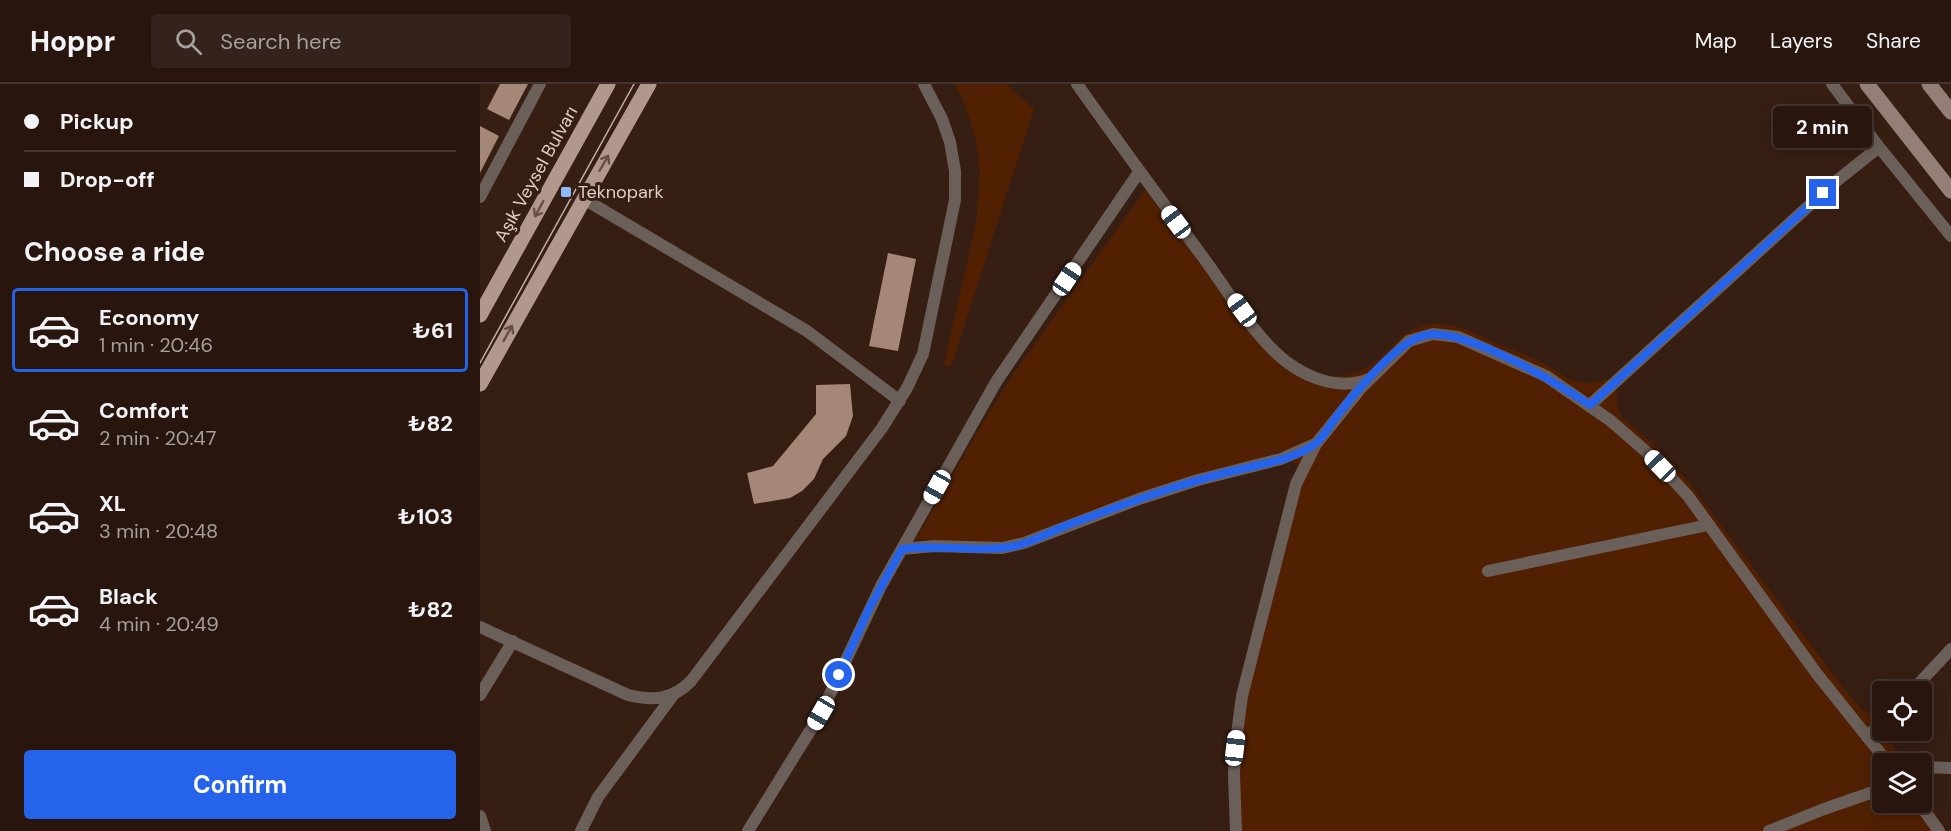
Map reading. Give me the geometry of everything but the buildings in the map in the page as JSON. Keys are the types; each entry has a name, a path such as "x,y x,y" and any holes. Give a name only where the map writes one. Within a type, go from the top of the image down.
{"main road":[{"name":"Aşık Veysel Bulvarı","path":"480,315 608,84"},
{"path":"480,384 649,84"}],"street":[{"path":"480,198 540,84"},
{"path":"581,831 604,789 674,694 691,681 876,437 900,400 923,354 955,200 955,171 950,142 942,119 924,84"},
{"path":"1077,84 1139,172 1277,354 1298,369 1327,382 1352,383 1371,378"},
{"path":"1832,84 1879,147 1951,236"},
{"path":"1868,84 1951,191"},
{"path":"1929,84 1951,112"},
{"path":"1590,405 1834,183 1879,147"},
{"path":"748,831 821,713 869,609 996,382 1139,172"},
{"path":"584,199 807,331 900,400"},
{"path":"1236,831 1235,748 1242,696 1291,499 1302,470 1316,444 1371,378 1409,340 1425,335 1450,335 1546,376 1590,405 1651,456 1688,496 1816,674 1880,753"},
{"path":"902,549 934,546 990,548 1024,543 1139,499 1198,480 1281,459 1316,444"},
{"path":"1488,572 1708,525"},
{"path":"480,627 628,695 656,699 674,694"},
{"path":"480,695 513,641"},
{"path":"1921,681 1951,649"},
{"path":"1868,737 1872,732"},
{"path":"1932,767 1951,768"},
{"path":"1769,831 1824,808 1872,792"},
{"path":"1926,813 1939,831"},
{"path":"480,816 485,831"}],"shaded area":[{"path":"955,84 1006,84 1034,109 951,367 944,364 976,223 980,172 975,136 964,102"},
{"path":"1145,190 1269,352 1289,371 1304,380 1330,388 1334,376 1352,374 1367,368 1411,331 1424,325 1441,324 1466,330 1531,357 1575,381 1591,383 1607,379 1618,392 1616,403 1622,418 1658,448 1687,480 1847,693 1863,710 1872,714 1872,741 1890,741 1898,753 1872,753 1872,813 1932,813 1932,808 1946,831 1235,831 1232,758 1298,468 1291,461 1286,450 1065,522 1014,541 986,544 916,539 1014,373"}],"tram line":[{"path":"480,363 634,84"}],"place":[{"name":"Teknopark","path":"566,192"}],"route":[{"path":"839,675 856,635 902,549 934,546 962,548 1013,546 1036,540 1107,510 1172,488 1265,464 1299,452 1316,444 1361,388 1409,340 1417,337 1433,334 1458,337 1546,376 1590,405 1823,193"}]}
